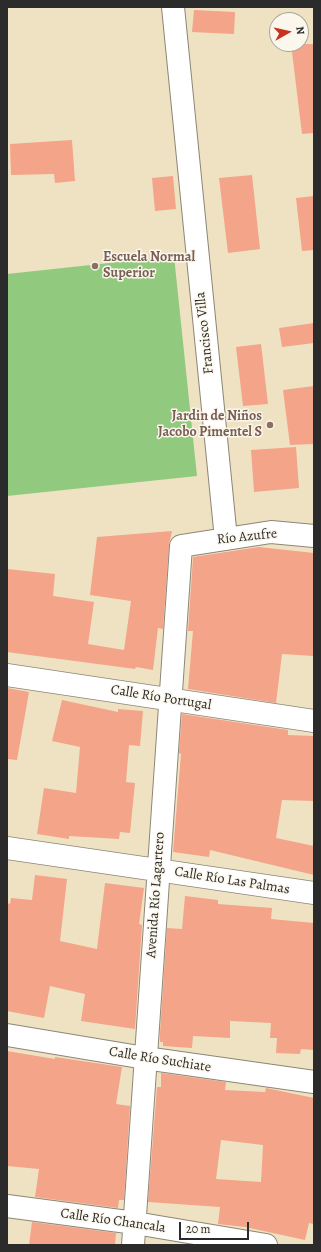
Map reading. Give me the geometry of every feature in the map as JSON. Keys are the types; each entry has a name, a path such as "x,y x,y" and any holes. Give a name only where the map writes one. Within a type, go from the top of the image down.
{"street":[{"name":"Francisco Villa","path":"173,7 226,539"},
{"name":"Río Azufre","path":"181,546 271,532 314,536"},
{"name":"Avenida Río Lagartero","path":"133,1245 157,870 181,546"},
{"name":"Calle Río Portugal","path":"7,675 314,721"},
{"name":"Calle Río Las Palmas","path":"7,848 314,894"},
{"name":"Calle Río Suchiate","path":"7,1035 145,1058 314,1082"},
{"name":"Calle Río Chancala","path":"7,1206 135,1223 266,1245"}],"green space":[{"path":"174,256 197,476 7,496 7,274"}],"building":[{"path":"194,10 235,12 234,34 192,32"},
{"path":"309,44 314,44 314,133 302,134 292,52 309,52"},
{"path":"72,140 75,181 55,183 54,174 11,175 10,144"},
{"path":"252,175 260,249 228,253 219,178"},
{"path":"173,176 176,209 155,211 152,178"},
{"path":"314,196 314,250 302,251 296,198"},
{"path":"314,323 314,343 282,347 279,328"},
{"path":"261,344 268,404 243,406 236,347"},
{"path":"314,386 314,444 290,445 283,390"},
{"path":"296,447 299,488 254,492 251,450"},
{"path":"172,531 169,545 163,629 158,628 153,670 136,667 135,669 7,652 7,569 55,574 53,596 94,602 88,644 124,650 131,601 90,595 97,537"},
{"path":"259,547 314,553 314,656 282,654 276,703 188,689 193,631 188,631 193,557"},
{"path":"7,688 29,692 17,760 7,759"},
{"path":"62,700 118,712 118,709 143,711 140,746 129,745 126,782 135,783 130,833 120,832 119,839 69,836 69,839 37,834 44,788 76,793 80,747 52,741"},
{"path":"182,714 288,730 288,735 314,736 314,801 282,800 276,838 314,846 314,875 210,850 209,857 173,852 181,754 179,753"},
{"path":"35,875 67,879 60,941 97,949 105,883 144,888 139,924 142,925 135,1029 81,1021 85,994 50,986 44,1018 7,1011 7,903 10,904 11,898 32,900"},
{"path":"185,896 218,900 218,904 272,908 271,919 314,923 314,1050 301,1049 300,1054 276,1053 277,1038 270,1038 271,1023 230,1021 230,1038 193,1036 192,1048 163,1046 163,1042 160,1042 160,1033 167,928 182,929"},
{"path":"7,1051 55,1059 55,1057 122,1067 116,1104 130,1106 124,1200 119,1200 118,1208 35,1197 39,1169 7,1166"},
{"path":"161,1073 226,1082 225,1090 265,1092 266,1088 314,1098 314,1224 309,1223 305,1240 245,1227 218,1224 220,1207 148,1202 157,1087 161,1087","holes":["221,1140 263,1145 261,1182 216,1179"]},
{"path":"32,1222 116,1233 115,1245 29,1245"}],"place":[{"name":"Escuela Normal Superior","path":"95,266"},
{"name":"Jardin de Niños Jacobo Pimentel S","path":"270,425"}]}
